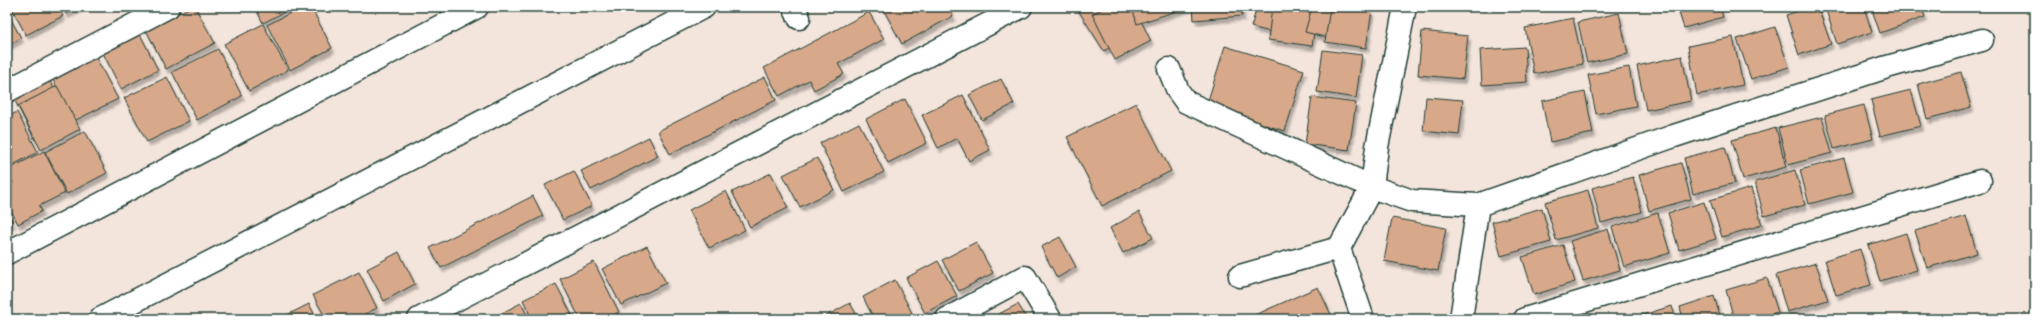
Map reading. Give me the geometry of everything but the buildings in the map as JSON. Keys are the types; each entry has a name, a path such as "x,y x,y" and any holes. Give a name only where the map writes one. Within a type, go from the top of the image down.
{"street":[{"path":"7,90 168,7"},
{"path":"7,253 476,7"},
{"path":"100,319 704,7"},
{"path":"419,319 1021,7"},
{"path":"1240,276 1339,248 1372,186 1377,147 1405,7"},
{"path":"1169,69 1178,91 1186,102 1372,186 1412,201 1478,205 1689,131 1887,67 1982,40"},
{"path":"1525,319 1980,181"},
{"path":"1461,319 1478,205"},
{"path":"1339,248 1363,319"},
{"path":"947,319 1025,277 1050,319"}]}
